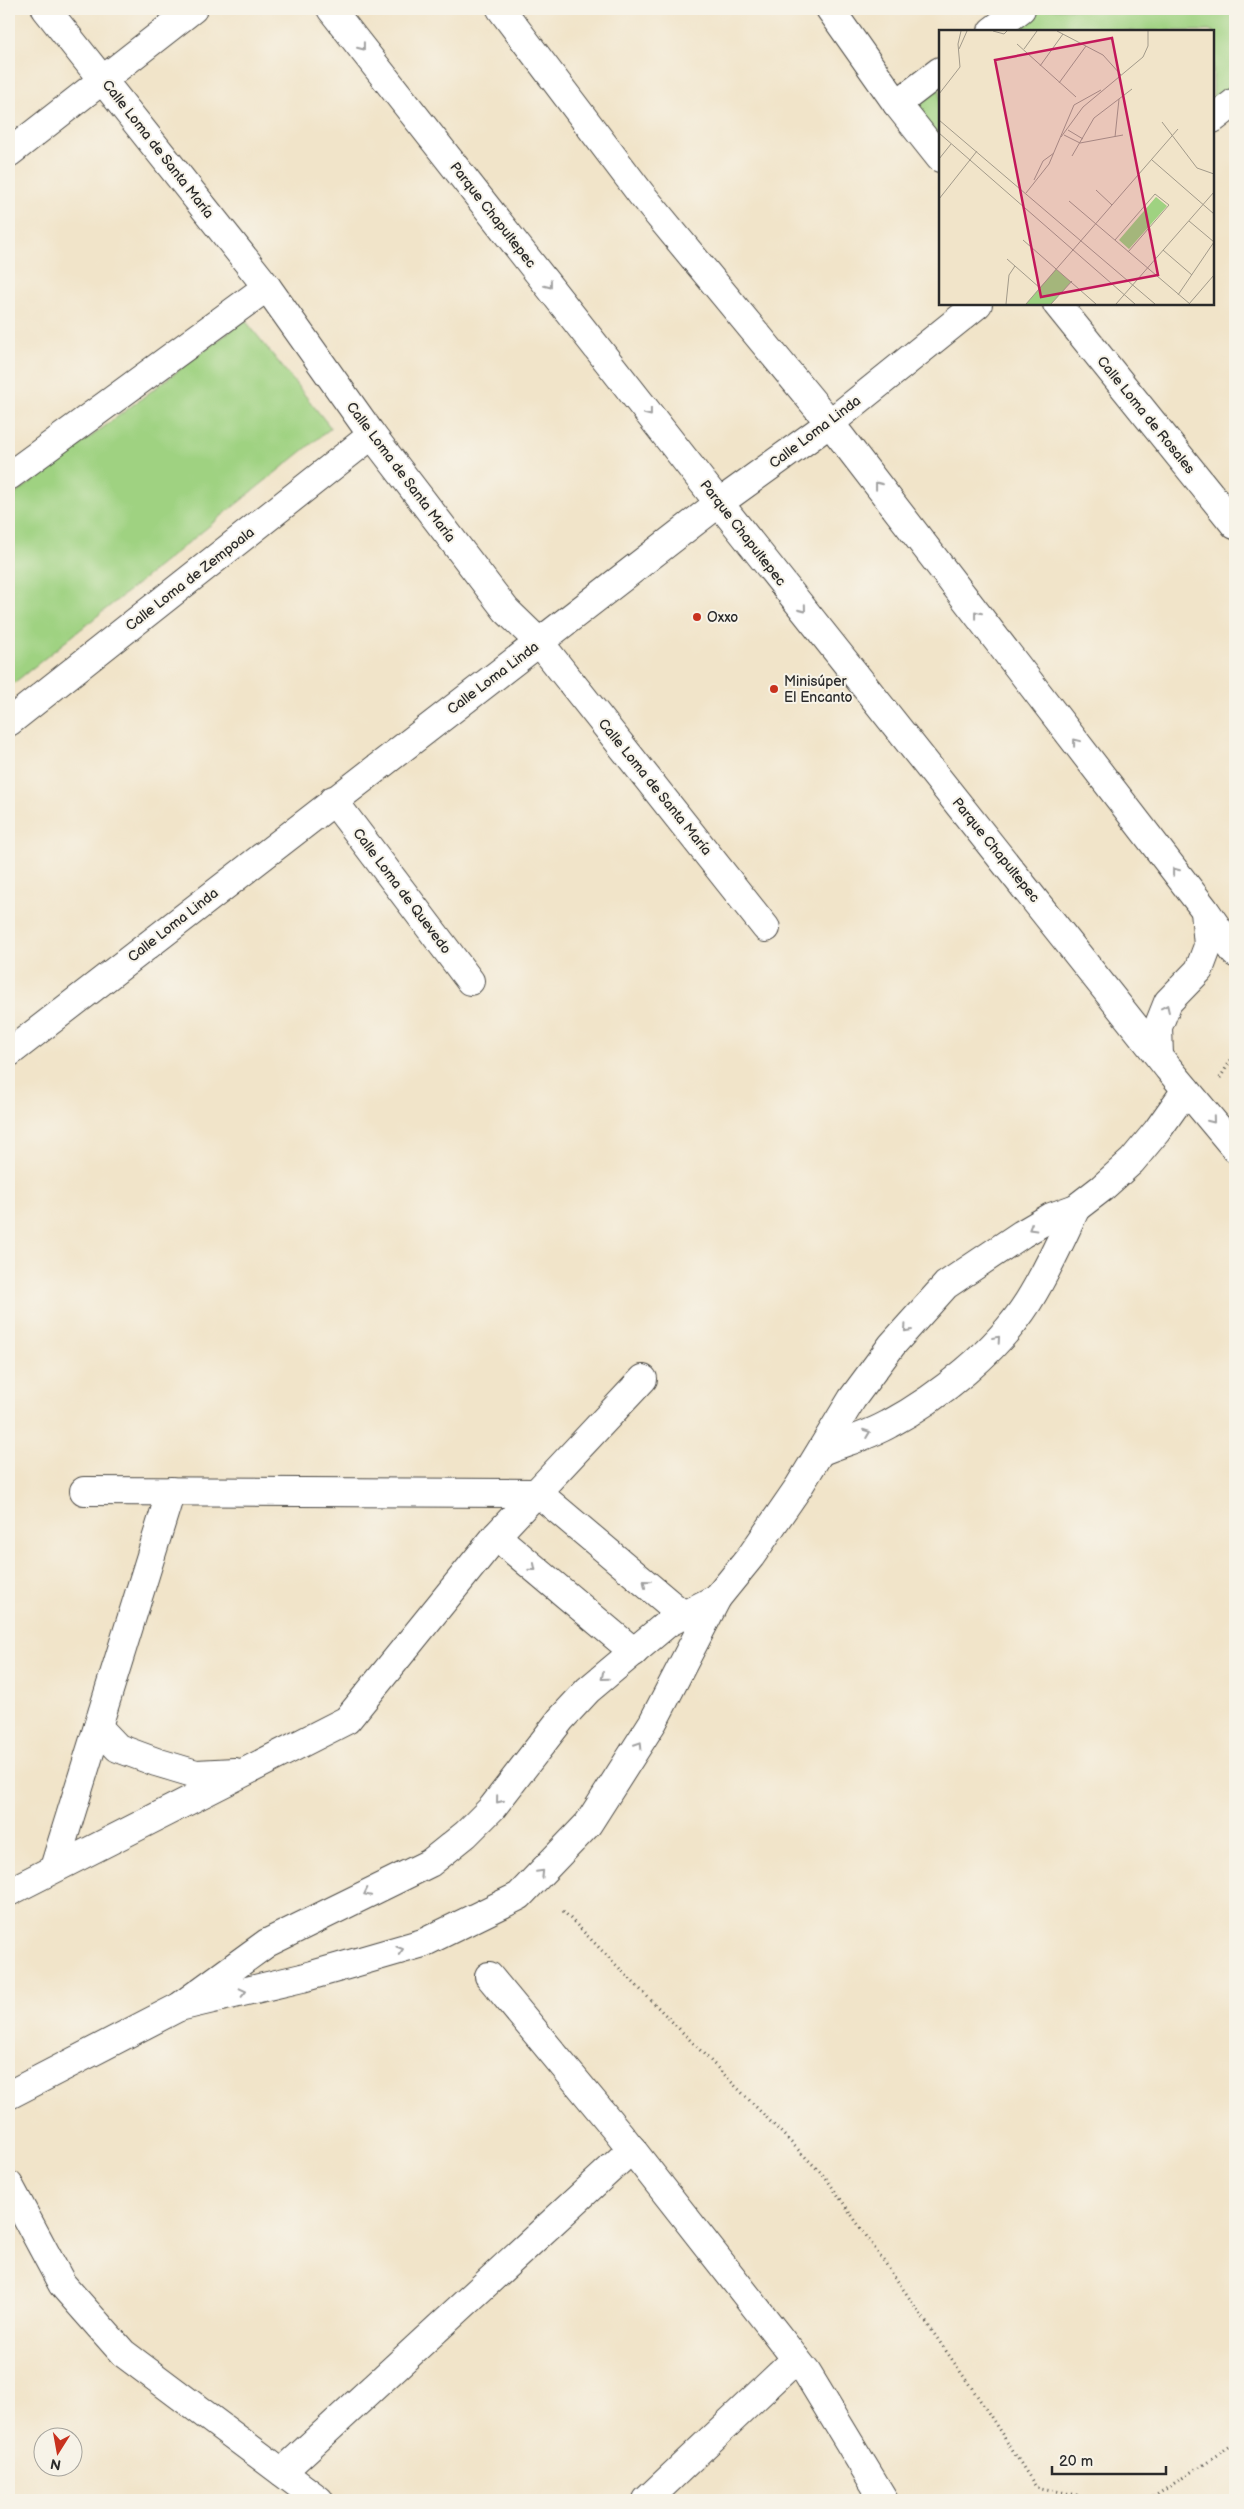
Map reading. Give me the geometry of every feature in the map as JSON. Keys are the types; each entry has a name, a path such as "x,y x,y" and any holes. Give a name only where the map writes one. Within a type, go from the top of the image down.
{"street":[{"name":"Calle Loma de Santa María","path":"46,9 267,287 372,435 506,610 540,643 766,928"},
{"path":"9,153 193,9"},
{"name":"Parque Chapultepec","path":"332,9 719,503 1186,1090 1235,1148"},
{"path":"501,9 641,194 830,423 1205,910 1235,953"},
{"path":"830,9 897,104 939,157"},
{"path":"993,30 1021,9"},
{"path":"897,104 939,72"},
{"path":"1214,118 1235,102"},
{"path":"9,476 267,287"},
{"name":"Calle Loma Linda","path":"9,1052 719,503 830,423 977,305"},
{"name":"Calle Loma de Rosales","path":"1058,305 1235,525"},
{"name":"Calle Loma de Zempoala","path":"9,722 372,435"},
{"name":"Calle Loma de Quevedo","path":"334,800 470,981"},
{"path":"1159,1055 1158,1027 1168,1002 1199,970 1208,946 1205,910"},
{"path":"179,2007 302,1978 423,1943 519,1896 588,1824 653,1722 717,1598 751,1556 822,1451 852,1399 892,1345 946,1285 1022,1234 1051,1217 1076,1208 1102,1188 1132,1160 1157,1131 1186,1090"},
{"path":"822,1451 888,1425 950,1386 993,1344 1026,1304 1048,1268 1076,1208"},
{"path":"9,1892 346,1720 496,1536 643,1379"},
{"path":"84,1490 538,1493 683,1615"},
{"path":"54,1868 171,1491"},
{"path":"496,1536 634,1652"},
{"path":"9,2095 179,2007 267,1943 430,1863 466,1834 492,1808 562,1719 588,1690 668,1623 717,1598"},
{"path":"98,1727 118,1748 196,1774 244,1772"},
{"path":"489,1976 632,2150 807,2373 884,2500"},
{"path":"282,2472 632,2150"},
{"path":"9,2185 62,2284 123,2353 319,2500"},
{"path":"647,2500 796,2359"}],"path":[{"path":"563,1911 826,2178 978,2397 1036,2487 1102,2500"},
{"path":"1149,2500 1235,2443"}],"green space":[{"path":"1025,9 1235,9 1235,95 1214,112 1214,30 997,30"},
{"path":"939,75 939,142 907,99"},
{"path":"245,320 331,428 9,687 9,499"}],"place":[{"name":"Oxxo","path":"697,617"},
{"name":"Minisúper El Encanto","path":"774,689"}]}
